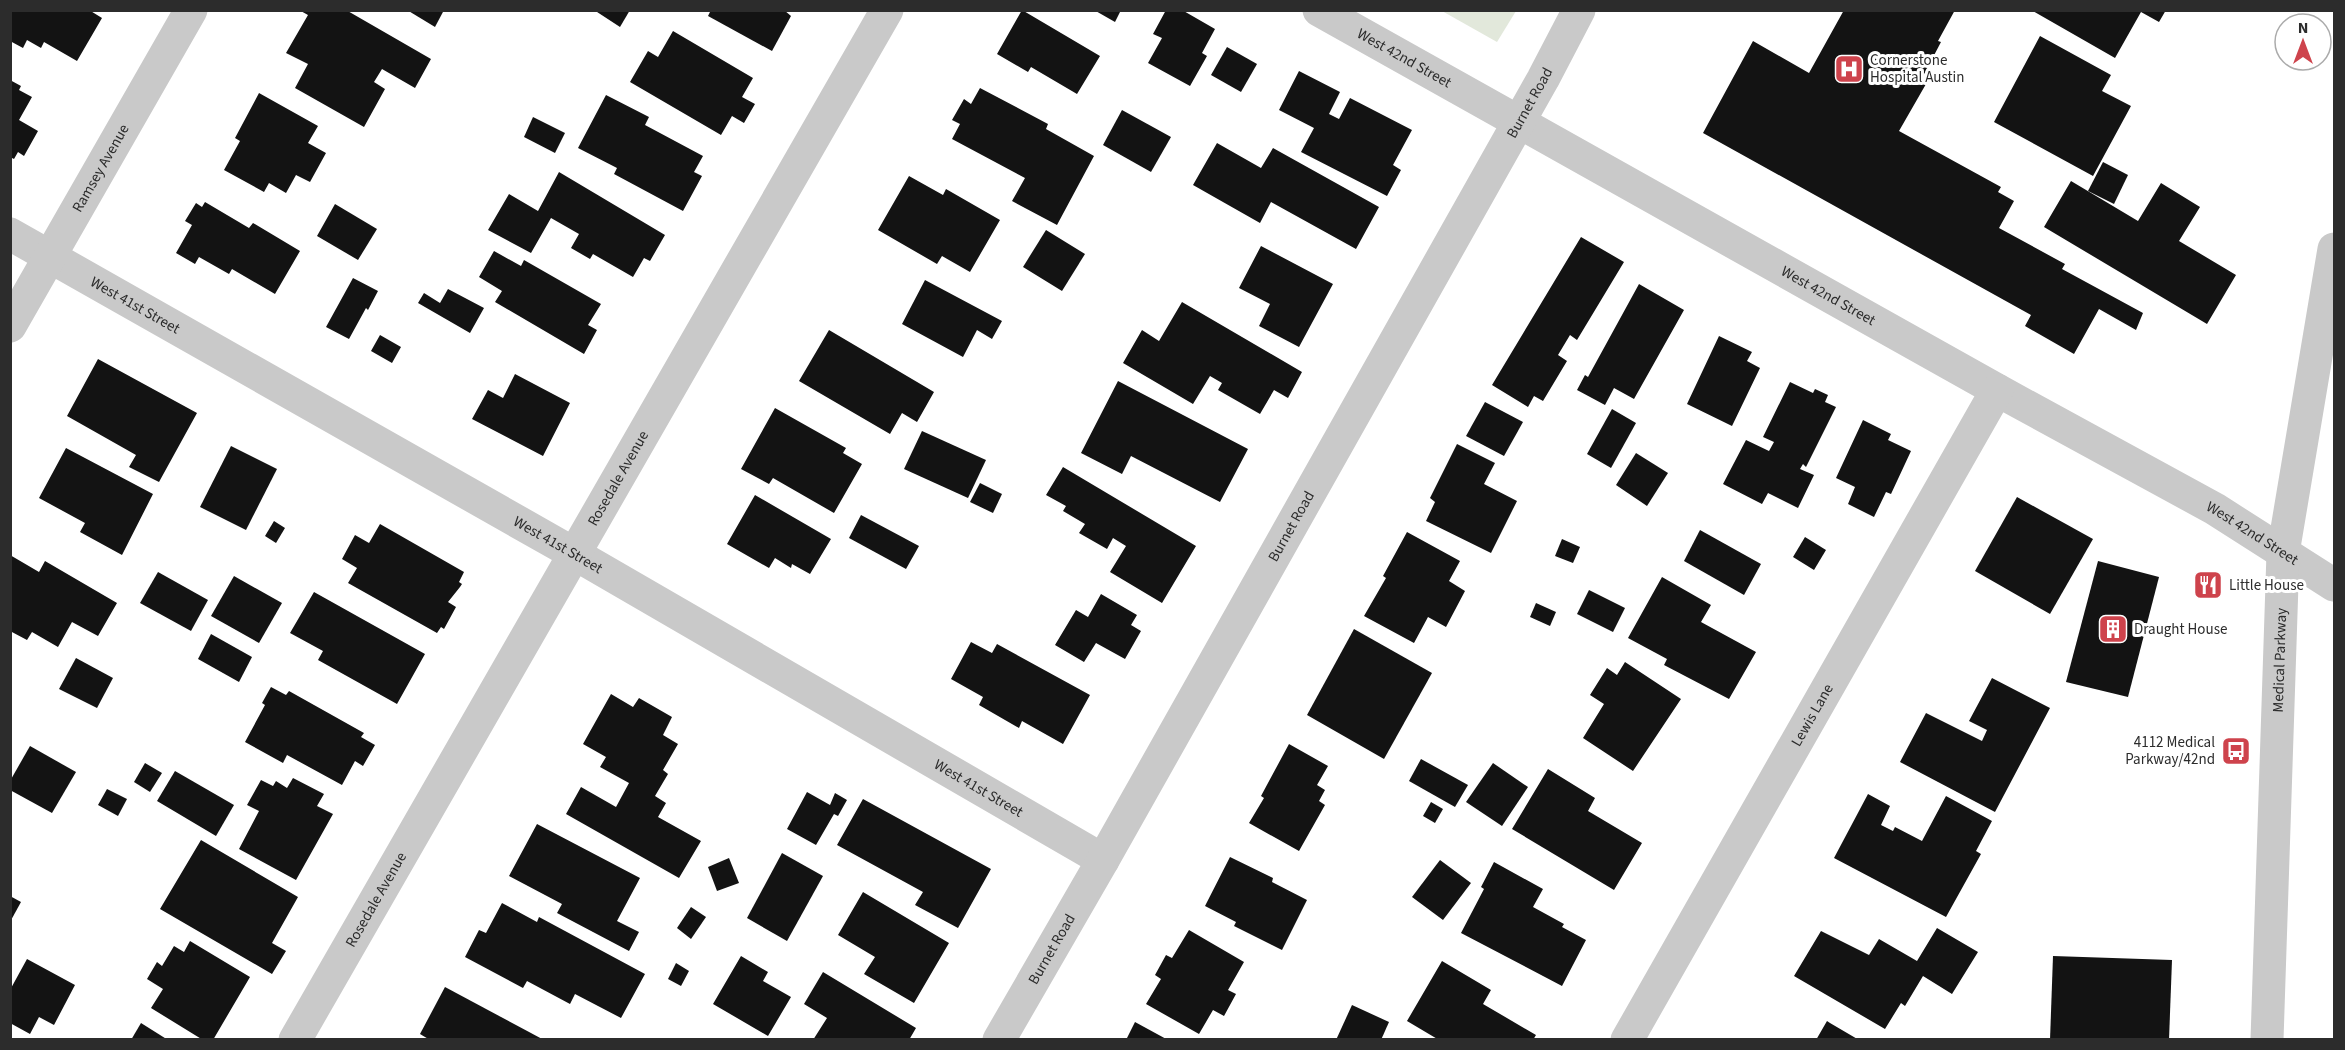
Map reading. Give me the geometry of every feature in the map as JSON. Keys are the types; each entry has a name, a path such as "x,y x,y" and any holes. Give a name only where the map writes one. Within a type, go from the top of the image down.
{"street":[{"name":"Ramsey Avenue","path":"10,326 191,10"},
{"name":"Rosedale Avenue","path":"295,1040 887,10"},
{"name":"West 42nd Street","path":"1319,10 1997,390 2215,509 2334,585"},
{"name":"Burnet Road","path":"999,1040 1103,860 1579,10"},
{"name":"West 41st Street","path":"10,234 573,553 1103,860"},
{"name":"Medical Parkway","path":"2267,1040 2283,553 2334,249"},
{"name":"Lewis Lane","path":"1627,1040 1997,390"}],"shaded area":[{"path":"1442,11 1516,11 1497,42"}],"building":[{"path":"10,10 89,10 102,18 77,61 44,42 41,48 27,40 23,48 10,41"},
{"path":"299,10 346,10 431,59 415,88 382,69 374,82 385,89 364,127 295,88 308,64 286,53 308,15"},
{"path":"407,10 444,10 435,27"},
{"path":"594,10 630,10 620,27"},
{"path":"711,10 784,10 791,16 772,51 708,16"},
{"path":"1022,10 1100,56 1077,94 1031,67 1028,72 997,54"},
{"path":"1094,10 1121,10 1115,22"},
{"path":"1166,10 1182,10 1215,29 1202,53 1207,56 1190,86 1148,63 1162,38 1153,34"},
{"path":"1844,10 1955,10 1920,82 1926,84 1899,131 2001,187 1998,192 2014,201 1999,228 2065,264 2062,269 2143,313 2136,330 2099,309 2074,354 2025,326 2031,315 1703,133 1753,41 1809,73"},
{"path":"2031,10 2166,10 2159,22 2141,12 2115,58"},
{"path":"673,31 753,78 742,97 755,104 744,123 732,116 721,135 630,82 648,51 658,57"},
{"path":"2040,36 2111,75 2102,91 2131,106 2093,176 1994,122"},
{"path":"1227,47 1257,64 1241,92 1211,75"},
{"path":"1299,71 1340,92 1329,114 1339,119 1350,98 1412,130 1393,165 1401,170 1387,196 1301,152 1314,128 1279,110"},
{"path":"10,80 21,86 19,90 32,97 19,120 38,131 24,156 18,152 14,159 10,157"},
{"path":"980,88 1048,124 1046,129 1094,156 1057,225 1012,201 1025,178 952,139 960,124 952,120 964,99 971,104"},
{"path":"259,93 318,126 308,143 326,153 310,182 296,175 286,193 269,183 264,192 224,170 240,141 235,138"},
{"path":"606,95 649,117 645,125 703,156 694,172 702,176 683,211 614,174 617,168 578,148"},
{"path":"1122,110 1171,137 1151,172 1103,145"},
{"path":"533,117 565,133 555,153 524,137"},
{"path":"1217,143 1261,168 1273,148 1379,207 1356,249 1271,202 1260,223 1193,185"},
{"path":"2103,162 2128,175 2114,204 2088,191"},
{"path":"559,172 665,235 650,261 644,258 633,277 593,254 590,259 571,248 579,234 551,218 531,253 488,230 509,194 538,211"},
{"path":"909,176 943,195 946,189 1000,220 970,272 942,256 937,264 878,230"},
{"path":"2071,181 2138,221 2161,183 2200,207 2179,241 2236,275 2207,324 2044,227"},
{"path":"205,202 249,228 253,223 300,251 275,294 232,269 229,274 199,257 195,264 176,253 192,225 185,221 196,203 202,207"},
{"path":"335,204 377,229 358,260 317,236"},
{"path":"1046,230 1085,254 1062,291 1023,267"},
{"path":"1581,237 1624,262 1577,340 1570,335 1558,355 1567,361 1543,401 1534,396 1528,407 1492,385"},
{"path":"1261,246 1333,284 1299,347 1259,326 1270,304 1239,288"},
{"path":"494,251 521,266 524,260 601,304 588,325 597,330 584,354 495,302 502,291 479,277"},
{"path":"353,278 378,291 349,339 326,327"},
{"path":"925,280 1002,321 992,339 977,330 963,357 902,324"},
{"path":"1639,284 1684,310 1634,399 1614,388 1605,405 1577,390 1585,375 1588,377"},
{"path":"448,289 484,308 470,333 418,303 424,293 440,303"},
{"path":"1182,302 1302,372 1288,398 1274,390 1260,414 1218,390 1222,383 1210,376 1193,404 1123,363 1142,330 1159,341"},
{"path":"829,330 934,392 917,422 902,413 890,434 799,381"},
{"path":"380,335 401,347 392,363 371,351"},
{"path":"1719,336 1752,352 1747,361 1760,368 1732,426 1687,404"},
{"path":"98,359 197,413 159,482 129,467 136,455 67,416"},
{"path":"515,374 570,403 543,456 472,419 488,390 503,398"},
{"path":"1118,381 1248,449 1220,502 1131,456 1122,474 1081,453"},
{"path":"1790,382 1813,393 1815,389 1828,395 1825,402 1836,407 1806,467 1803,464 1800,469 1814,475 1798,508 1768,493 1762,504 1723,484 1746,440 1769,451 1774,442 1763,437"},
{"path":"1485,402 1523,422 1504,456 1466,436"},
{"path":"775,408 846,448 843,453 862,464 834,513 773,478 769,484 741,469"},
{"path":"1612,409 1636,423 1611,468 1587,454"},
{"path":"1863,420 1891,434 1888,440 1911,451 1891,494 1886,492 1874,517 1848,504 1855,487 1836,478"},
{"path":"922,431 986,460 968,498 904,469"},
{"path":"1457,444 1495,463 1484,484 1517,501 1491,553 1426,521 1435,502 1430,498"},
{"path":"231,446 277,469 246,530 200,507"},
{"path":"66,448 153,494 122,555 80,532 85,523 39,498"},
{"path":"1636,453 1668,473 1647,506 1616,485"},
{"path":"1063,467 1196,546 1162,603 1110,572 1126,546 1113,538 1107,549 1079,533 1085,524 1063,511 1066,506 1046,495"},
{"path":"980,483 1002,494 993,513 970,502"},
{"path":"755,495 831,539 810,574 792,564 791,568 775,558 769,568 727,544"},
{"path":"2017,497 2093,539 2050,614 1975,571"},
{"path":"861,515 919,546 906,569 849,538"},
{"path":"274,521 285,528 276,543 265,536"},
{"path":"380,524 464,572 459,582 462,584 448,602 456,607 444,629 441,627 437,633 348,583 357,568 342,559 355,535 369,543"},
{"path":"1700,530 1761,564 1744,595 1684,561"},
{"path":"1407,532 1460,561 1449,581 1465,591 1446,627 1428,617 1414,643 1364,616 1386,578 1383,576"},
{"path":"1805,537 1826,550 1814,570 1793,557"},
{"path":"1562,539 1580,547 1573,563 1555,556"},
{"path":"10,555 39,572 45,561 117,603 98,636 72,622 58,647 32,632 27,640 10,631"},
{"name":"Draught House","path":"2098,561 2159,577 2128,697 2066,682"},
{"path":"158,572 208,600 191,631 140,603"},
{"path":"234,576 282,603 259,643 211,616"},
{"path":"1662,577 1711,605 1701,622 1756,652 1729,699 1664,665 1667,659 1628,638"},
{"path":"1589,590 1625,608 1613,632 1577,614"},
{"path":"314,592 425,654 397,704 318,660 323,651 290,633"},
{"path":"1101,594 1137,615 1131,625 1141,631 1125,659 1096,643 1084,662 1055,645 1076,610 1088,617"},
{"path":"1536,603 1556,612 1550,626 1530,617"},
{"path":"1354,629 1432,673 1384,759 1307,715"},
{"path":"211,634 252,657 239,682 198,659"},
{"path":"971,642 992,653 997,644 1090,695 1063,744 1022,721 1019,728 979,705 983,697 951,679"},
{"path":"76,658 113,678 97,708 59,689"},
{"path":"1625,662 1681,699 1633,771 1583,738 1604,704 1590,695 1607,668 1617,675"},
{"path":"1992,678 2050,708 1995,812 1900,762 1926,713 1982,741 1987,730 1969,721"},
{"path":"271,687 286,695 289,691 364,733 361,737 375,745 363,766 355,761 342,785 287,755 283,763 245,742 265,705 262,703"},
{"path":"611,694 633,707 639,698 672,717 663,735 678,744 663,770 668,774 655,796 666,803 658,817 701,841 679,878 566,814 581,787 616,807 629,783 600,767 606,757 583,744"},
{"path":"1289,744 1328,766 1317,785 1325,790 1319,801 1325,805 1299,851 1249,823 1264,798 1261,796"},
{"path":"30,746 76,772 52,813 10,790 10,781"},
{"path":"1421,759 1468,785 1455,807 1409,781"},
{"path":"145,763 162,773 150,792 134,782"},
{"path":"1493,763 1528,787 1502,826 1466,802"},
{"path":"1548,769 1595,798 1588,811 1642,843 1614,890 1512,829"},
{"path":"175,771 234,805 216,836 157,801"},
{"path":"293,778 324,794 317,806 333,814 296,880 239,849 259,811 247,805 261,780 273,786 276,781 287,788"},
{"path":"107,789 127,799 118,816 98,805"},
{"path":"807,792 830,805 835,793 847,800 838,816 834,814 816,845 787,829"},
{"path":"1868,794 1890,806 1881,825 1893,831 1895,827 1922,841 1946,796 1992,821 1976,851 1981,854 1946,917 1834,858"},
{"path":"863,799 991,869 958,928 915,905 923,892 837,845"},
{"path":"1431,802 1443,809 1435,823 1423,816"},
{"path":"537,824 640,878 617,921 639,932 629,951 557,913 562,904 509,876"},
{"path":"201,840 298,897 272,943 286,951 272,974 160,909"},
{"path":"782,853 823,876 787,941 747,918"},
{"path":"1230,857 1273,878 1272,882 1307,900 1282,950 1234,926 1236,922 1205,906"},
{"path":"729,858 739,883 717,891 708,867"},
{"path":"1440,860 1471,883 1443,920 1412,897"},
{"path":"1494,862 1543,889 1533,907 1564,924 1562,927 1586,940 1562,986 1461,933 1484,889 1481,887"},
{"path":"863,892 949,943 914,1003 864,974 875,957 838,935"},
{"path":"10,896 21,902 10,922"},
{"path":"502,903 537,922 539,917 645,974 621,1018 575,994 570,1004 527,981 523,988 465,957 479,930 486,933"},
{"path":"691,907 706,917 691,939 677,928"},
{"path":"1937,928 1978,952 1952,994 1923,976 1905,1006 1901,1003 1885,1029 1794,976 1821,931 1869,955 1879,939 1917,961"},
{"path":"1189,930 1244,962 1228,990 1236,994 1224,1016 1213,1010 1199,1034 1146,1004 1161,979 1155,975 1166,955 1172,958"},
{"path":"190,941 250,977 213,1040 203,1040 151,1008 163,989 147,979 157,962 162,966 174,946 184,952"},
{"path":"741,956 768,972 763,981 791,997 768,1036 713,1004"},
{"path":"2053,956 2172,960 2169,1040 2050,1040"},
{"path":"27,959 75,985 54,1025 39,1017 30,1034 10,1023 10,990"},
{"path":"1442,961 1491,990 1483,1004 1536,1035 1533,1040 1439,1040 1407,1021"},
{"path":"676,963 689,971 681,986 668,979"},
{"path":"823,972 916,1028 909,1040 813,1040 827,1018 804,1004"},
{"path":"445,987 544,1040 430,1040 420,1034"},
{"path":"1352,1005 1389,1022 1381,1040 1336,1040"},
{"path":"1827,1021 1830,1023 1859,1040 1816,1040"},
{"path":"1135,1022 1168,1040 1126,1040"},
{"path":"141,1023 168,1040 131,1040"}],"place":[{"name":"Cornerstone Hospital Austin","path":"1849,69"},
{"name":"Little House","path":"2208,585"},
{"name":"Draught House","path":"2113,629"},
{"name":"4112 Medical Parkway/42nd","path":"2236,751"}]}
